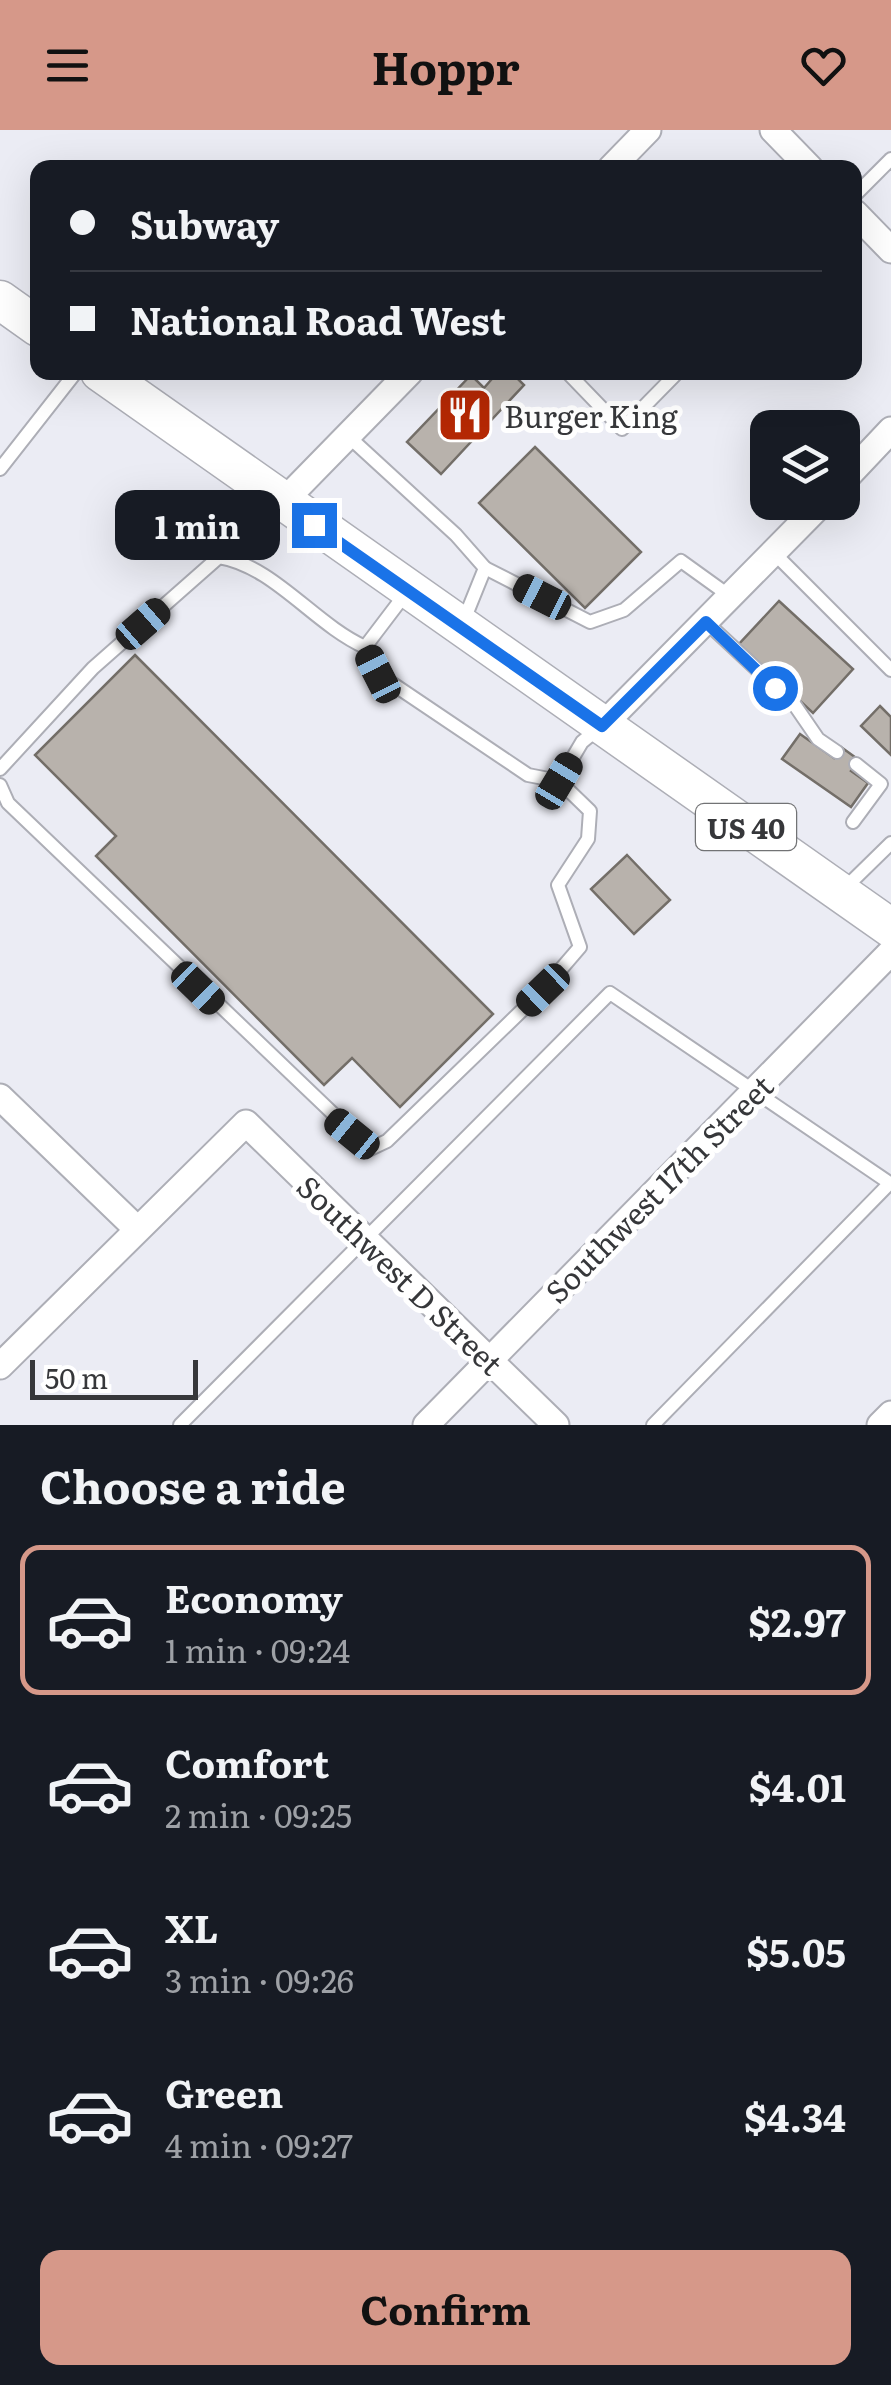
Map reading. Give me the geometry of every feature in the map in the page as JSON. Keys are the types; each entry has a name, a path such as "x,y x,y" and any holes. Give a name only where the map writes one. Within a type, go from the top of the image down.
{"main road":[{"path":"0,300 30,321"},
{"name":"US 40","path":"111,380 891,928"}],"street":[{"path":"619,160 648,130"},
{"path":"773,130 802,160"},
{"path":"862,220 891,250"},
{"path":"282,503 402,380"},
{"path":"860,463 891,430"},
{"path":"602,726 806,520"},
{"name":"Southwest 17th Street","path":"426,1425 891,952"},
{"path":"0,1097 136,1229 0,1366"},
{"name":"Southwest D Street","path":"136,1229 246,1124 556,1425"},
{"path":"880,1425 891,1414"}],"lane":[{"path":"862,188 891,159"},
{"path":"0,469 70,380"},
{"path":"575,380 622,429 670,380"},
{"path":"348,436 456,535 485,568 590,622 624,610 681,562 731,596"},
{"path":"774,553 891,670"},
{"path":"0,769 93,668 218,557 244,562 336,634 365,648 378,674 528,775 559,781 590,811 588,839 558,886 580,947 543,990 388,1141 370,1149 8,803 0,785"},
{"path":"461,628 485,568"},
{"path":"365,648 408,590"},
{"path":"706,622 794,704 818,739 838,752"},
{"path":"559,781 582,742 602,726"},
{"path":"854,822 881,784 856,764"},
{"path":"840,892 891,842"},
{"path":"180,1425 610,993 890,1183 654,1425"}],"building":[{"name":"Burger King","path":"466,380 476,380 484,388 491,380 519,380 524,385 441,474 407,442"},
{"path":"535,447 641,552 585,608 479,503"},
{"path":"779,601 853,669 813,713 739,644"},
{"path":"135,655 493,1014 400,1107 352,1058 324,1085 96,856 116,836 35,755"},
{"path":"880,706 891,717 891,755 861,726"},
{"path":"800,734 834,758 841,747 859,760 851,771 868,783 851,807 782,759"},
{"path":"627,855 670,900 634,934 591,889"}],"place":[{"name":"Burger King","path":"465,415"}],"route":[{"path":"314,525 602,726 706,622 775,688"}]}
